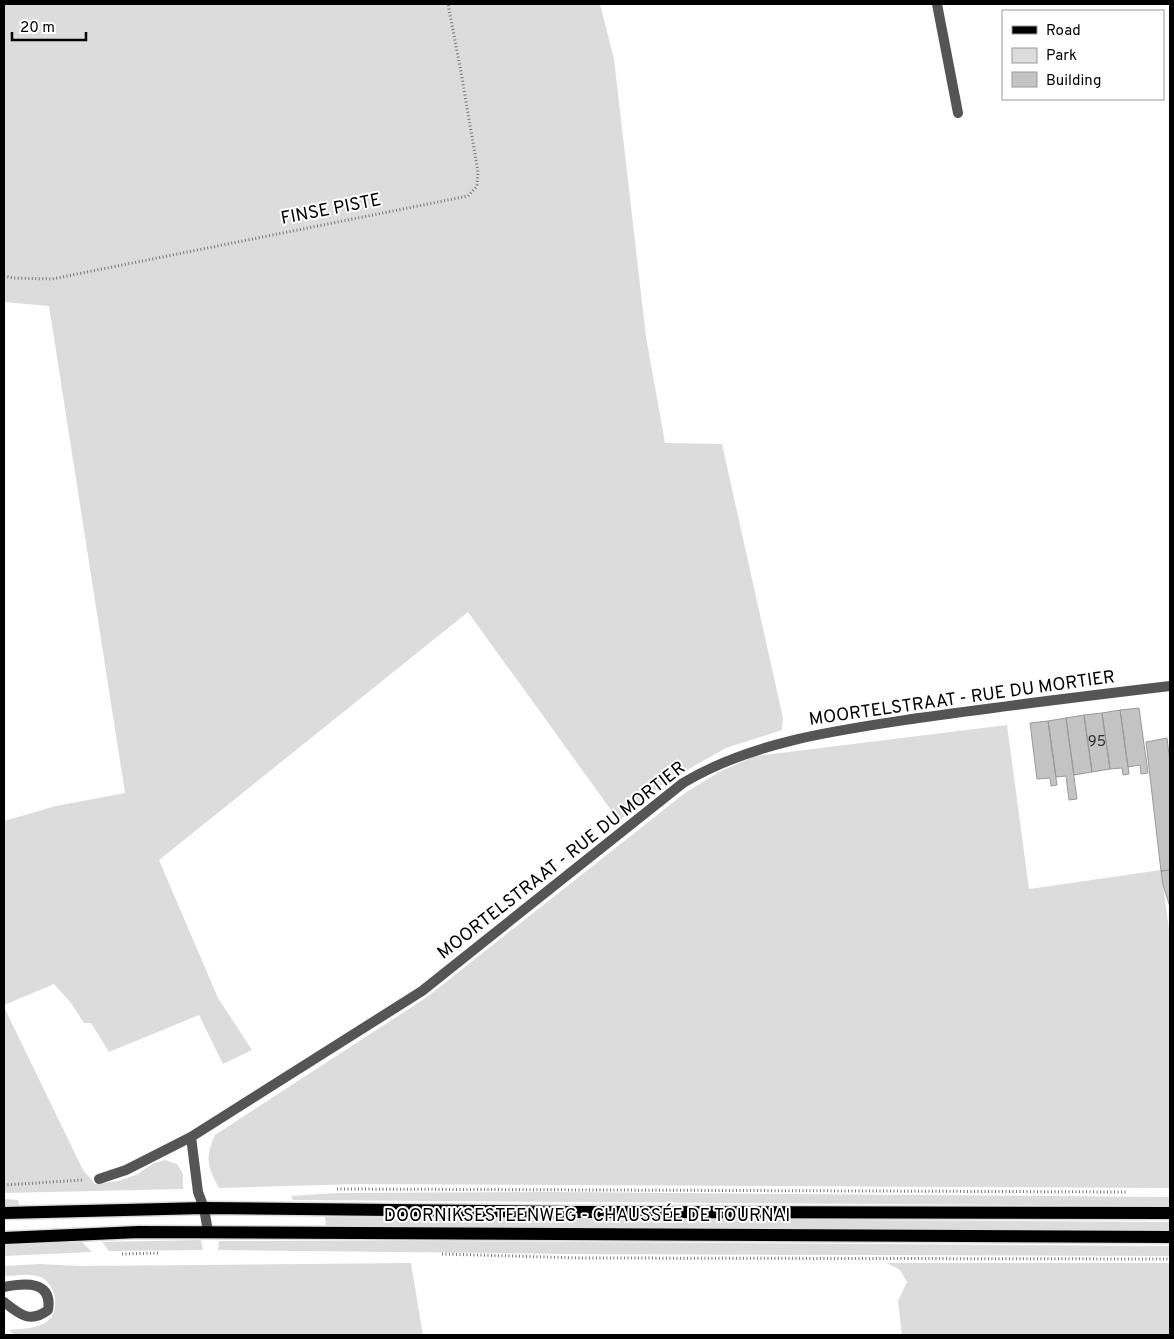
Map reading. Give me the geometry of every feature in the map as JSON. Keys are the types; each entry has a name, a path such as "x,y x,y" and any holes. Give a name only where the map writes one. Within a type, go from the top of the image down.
{"main road":[{"name":"DOORNIKSESTEENWEG - CHAUSSÉE DE TOURNAI","path":"4,1213 204,1208 570,1212 1170,1213"},
{"name":"DOORNIKSESTEENWEG - CHAUSSÉE DE TOURNAI","path":"4,1238 139,1232 1170,1237"}],"street":[{"path":"937,4 958,113"},
{"name":"MOORTELSTRAAT - RUE DU MORTIER","path":"99,1179 126,1170 191,1137 422,991 683,783 724,761 796,740 877,725 1170,686"},
{"path":"191,1137 198,1192 204,1208 208,1232"},
{"path":"4,1287 31,1284 42,1289 48,1297 50,1304 48,1310 34,1318 25,1316 4,1302"}],"path":[{"name":"FINSE PISTE","path":"4,276 52,279 468,196 477,186 478,172 448,4"},
{"path":"4,1185 99,1179"},
{"path":"331,1189 1131,1192"},
{"path":"114,1254 163,1253"},
{"path":"438,1254 589,1258 1170,1260"}],"green space":[{"path":"4,4 600,4 614,59 646,337 665,443 722,444 783,718 782,730 726,748 664,783 619,821 468,612 159,860 218,998 252,1050 223,1064 199,1015 109,1052 91,1023 84,1023 71,1003 54,984 4,1005 4,821 56,806 125,793 49,306 4,302"},
{"path":"1007,725 1029,889 1161,870 1170,937 1170,1188 358,1184 219,1188 212,1174 209,1162 210,1150 215,1135 427,997 685,793 719,772 755,756"},
{"path":"4,1007 83,1170 95,1184 118,1181 136,1175 154,1163 165,1160 177,1164 183,1174 183,1189 4,1193"},
{"path":"551,1192 1170,1197 1170,1206 293,1200 291,1196 336,1193"},
{"path":"4,1199 18,1200 19,1205 17,1208 4,1208"},
{"path":"325,1217 1170,1222 1170,1231 326,1226"},
{"path":"201,1240 203,1250 109,1251 102,1242"},
{"path":"219,1241 1170,1246 1170,1256 565,1254 218,1250"},
{"path":"82,1242 92,1252 4,1256 4,1245"},
{"path":"411,1263 423,1335 14,1335 9,1330 34,1327 48,1321 55,1308 55,1298 51,1287 43,1278 29,1275 4,1276 4,1266 39,1264 81,1266"},
{"path":"887,1263 1170,1263 1170,1335 902,1335 898,1301 907,1282 900,1270"}],"building":[{"path":"1139,708 1148,773 1141,774 1140,765 1128,767 1120,710"},
{"path":"1120,710 1129,774 1123,775 1122,768 1110,769 1102,713"},
{"path":"1102,713 1110,769 1092,772 1084,715"},
{"path":"1084,715 1092,772 1074,775 1066,718"},
{"path":"1066,718 1077,799 1069,800 1066,776 1056,777 1048,721"},
{"path":"1048,721 1057,785 1051,786 1050,778 1037,779 1030,723"},
{"path":"1167,738 1170,762 1170,870 1161,871 1146,742"},
{"path":"1170,870 1170,907 1161,871"}]}
